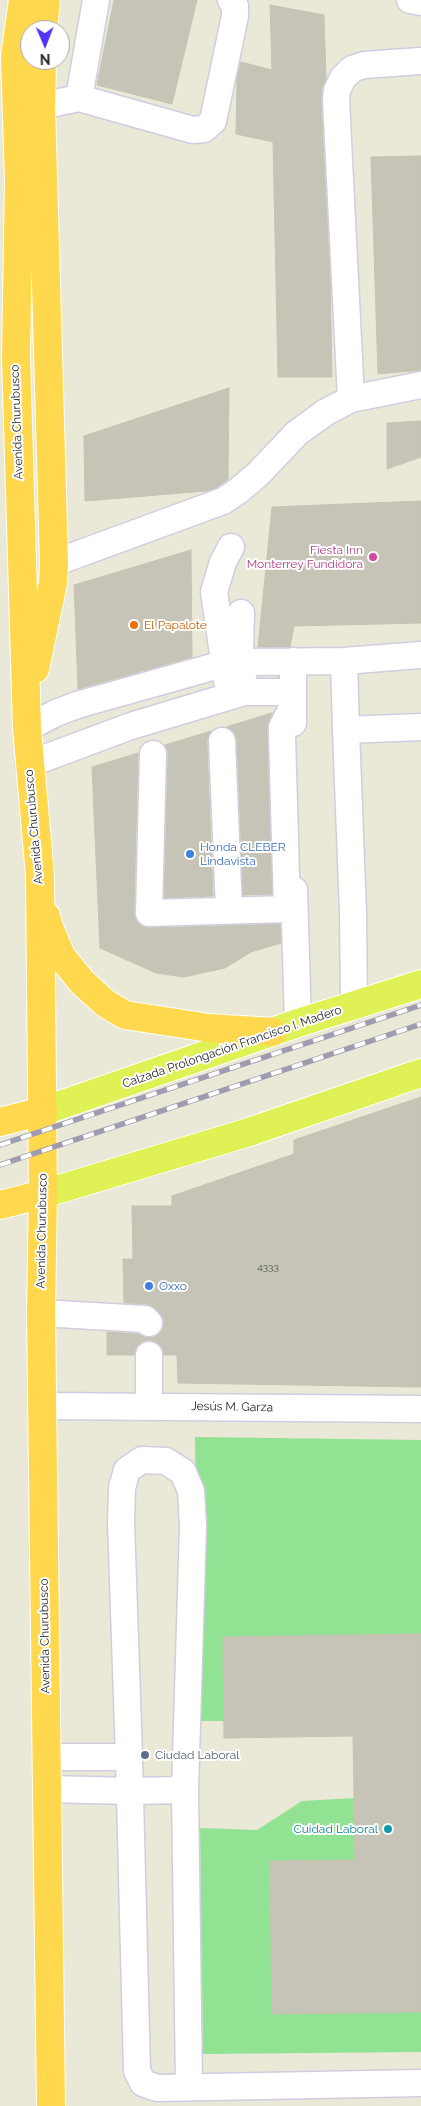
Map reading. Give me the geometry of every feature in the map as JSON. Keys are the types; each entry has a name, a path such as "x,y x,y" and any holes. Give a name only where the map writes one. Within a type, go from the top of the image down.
{"highway":[{"name":"Avenida Churubusco","path":"23,0 15,56 18,180 16,357 29,764 40,876 43,1111 41,1313 51,2106"},
{"path":"44,20 46,0"},
{"path":"27,720 47,615 54,563 41,106 42,70"},
{"path":"40,876 48,925 61,956 82,982 105,1003 125,1015 162,1022 209,1028 272,1032"},
{"path":"0,1122 43,1111"},
{"path":"0,1205 43,1194"}],"main road":[{"name":"Calzada Prolongación Francisco I. Madero","path":"43,1111 298,1023 421,984"},
{"path":"43,1194 246,1133 421,1073"}],"street":[{"path":"79,98 96,0"},
{"path":"41,106 79,98 193,130 204,129 213,121 235,16 231,0"},
{"path":"410,0 421,2"},
{"path":"350,399 336,100 338,90 343,78 352,69 364,64 421,61"},
{"path":"54,563 223,501 238,492 258,474 297,432 326,412 350,399 421,385"},
{"path":"231,546 223,562 214,592 232,663 237,694"},
{"path":"232,663 241,613"},
{"path":"27,720 232,663 344,661 421,655"},
{"path":"293,661 295,924 298,1023"},
{"path":"344,661 353,913 354,1006"},
{"path":"118,694 131,726"},
{"path":"29,764 131,726 237,694 293,699"},
{"path":"153,754 149,914 287,908 282,727 293,699"},
{"path":"346,730 421,727"},
{"path":"222,741 229,910"},
{"path":"41,1313 145,1318 149,1323"},
{"path":"148,1355 149,1407"},
{"name":"Jesús M. Garza","path":"43,1406 421,1409"},
{"path":"189,2087 185,1790 193,1526 191,1492 183,1472 166,1461 142,1460 127,1470 122,1488 121,1522 137,2071 143,2083 157,2088 421,2084"},
{"path":"47,1757 129,1757"},
{"path":"47,1789 185,1790"}],"green space":[{"path":"195,1437 421,1440 421,1634 223,1637 224,1721 199,1721"},
{"path":"354,1798 355,1860 270,1861 272,2013 421,2012 421,2052 203,2054 200,1828 257,1830 302,1801"}],"building":[{"path":"114,0 197,0 172,104 97,85"},
{"path":"270,5 324,15 326,79 322,88 321,101 330,275 332,377 278,377 273,142 236,134 237,77 241,62 272,70"},
{"path":"421,156 421,370 378,374 371,157"},
{"path":"229,388 228,479 216,488 206,491 85,501 84,436"},
{"path":"421,421 421,457 387,469 387,423"},
{"path":"421,501 421,623 294,626 290,647 258,647 272,507"},
{"name":"El Papalote","path":"191,550 192,657 78,689 74,585"},
{"path":"272,713 267,727 272,894 243,895 237,740 234,733 226,727"},
{"path":"211,731 207,742 213,896 164,898 168,754 165,745"},
{"path":"138,753 134,913 136,921 142,926 149,928 280,924 281,943 251,952 225,968 184,977 156,973 100,948 92,767"},
{"path":"421,1097 421,1387 178,1383 177,1355 164,1355 162,1347 156,1342 149,1340 141,1342 136,1348 134,1355 107,1355 107,1332 138,1334 152,1338 160,1333 164,1326 163,1319 155,1308 146,1304 124,1303 123,1259 133,1259 132,1206 172,1206 172,1196 294,1154 294,1140"},
{"name":"Cuidad Laboral","path":"421,1634 421,2012 272,2014 270,1861 355,1860 353,1736 224,1738 223,1637"}],"railway":[{"path":"0,1145 421,1005"},
{"path":"0,1165 421,1024"}],"place":[{"name":"Fiesta Inn Monterrey Fundidora","path":"373,557"},
{"name":"El Papalote","path":"134,625"},
{"name":"Honda CLEBER Lindavista","path":"190,854"},
{"name":"Oxxo","path":"149,1286"},
{"name":"Ciudad Laboral","path":"145,1755"},
{"name":"Cuidad Laboral","path":"388,1829"}]}
